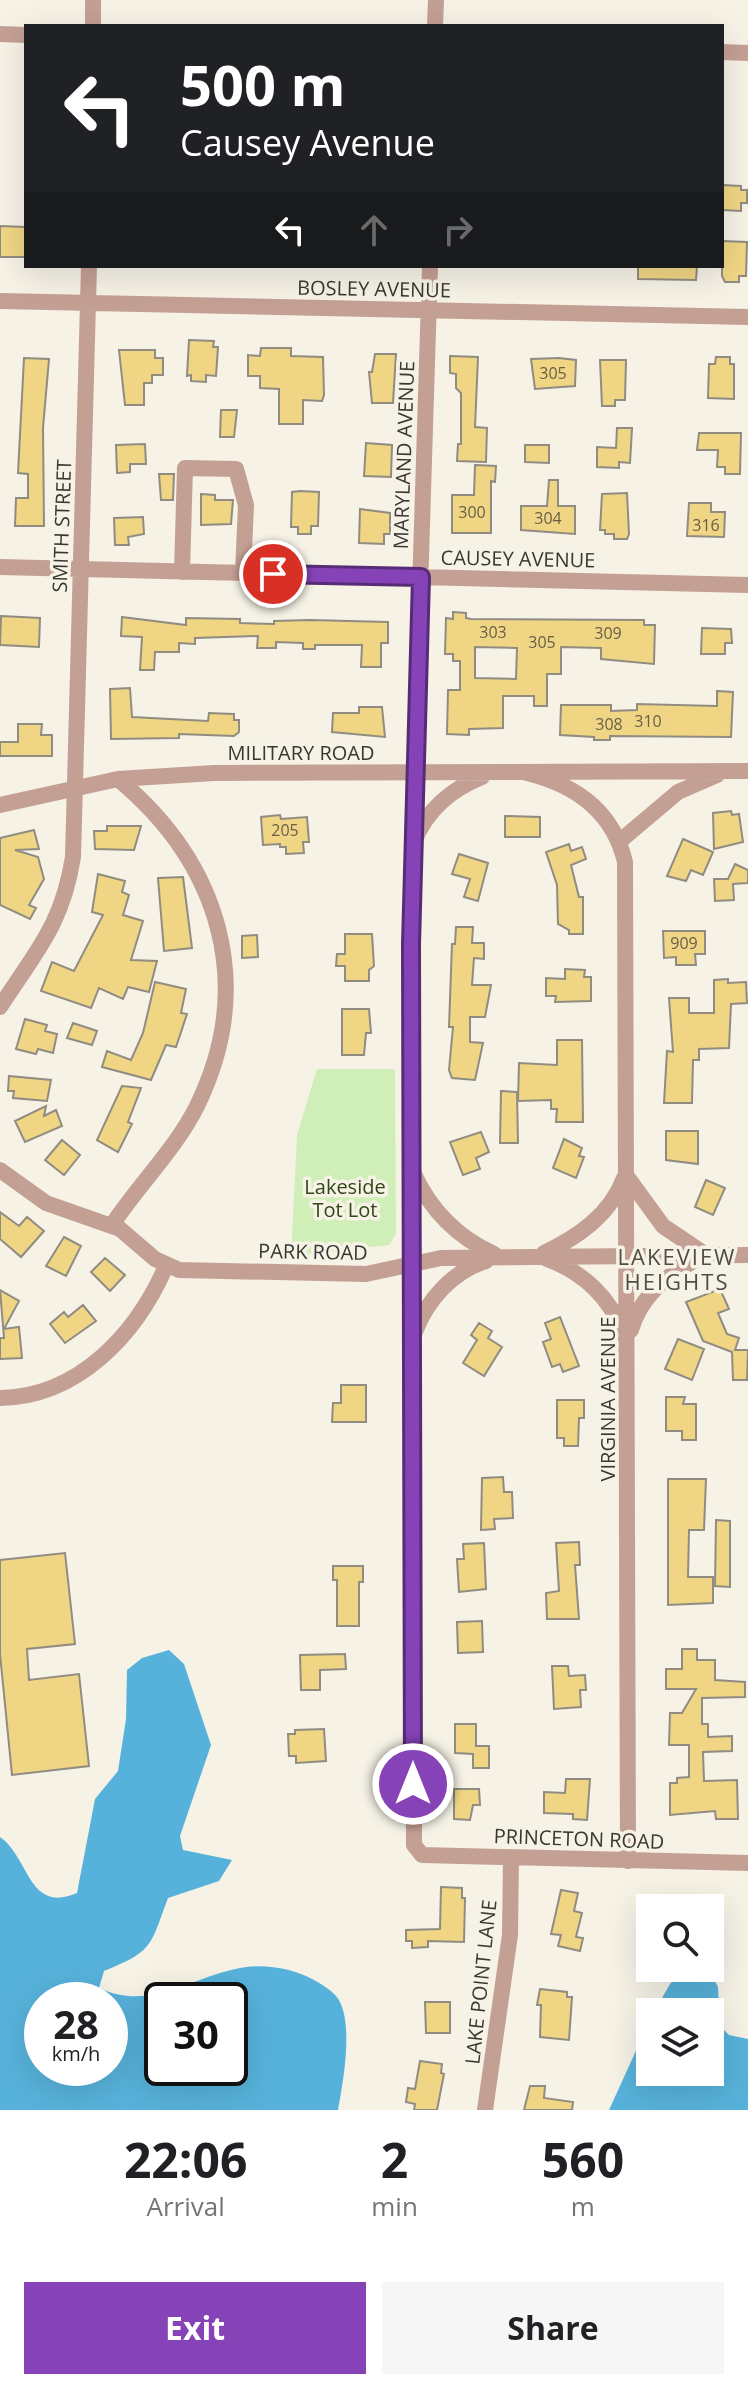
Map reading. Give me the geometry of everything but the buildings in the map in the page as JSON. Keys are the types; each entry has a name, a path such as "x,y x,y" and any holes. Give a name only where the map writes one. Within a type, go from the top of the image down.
{"street":[{"path":"93,0 93,24"},
{"path":"435,24 436,0"},
{"path":"0,34 24,35"},
{"path":"724,52 748,53"},
{"name":"SMITH STREET","path":"0,1007 35,959 62,905 73,857 89,268"},
{"name":"MARYLAND AVENUE","path":"414,1845 412,848 430,268"},
{"name":"BOSLEY AVENUE","path":"0,301 748,317"},
{"path":"182,572 185,468 236,469 246,505 243,573"},
{"name":"CAUSEY AVENUE","path":"0,567 748,585"},
{"path":"527,773 545,777 583,797 602,812 620,841 678,792 729,771"},
{"name":"MILITARY ROAD","path":"0,805 118,779 214,773 748,771"},
{"path":"412,848 422,826 445,798 479,778 499,773"},
{"path":"112,1225 132,1194 165,1156 197,1106 216,1055 224,1005 221,940 205,884 170,828 118,779"},
{"name":"VIRGINIA AVENUE","path":"620,841 625,862 628,1861"},
{"path":"412,1169 440,1216 457,1233 499,1257"},
{"path":"0,1398 53,1387 79,1374 105,1355 142,1312 166,1266 112,1225 46,1203 1,1170"},
{"path":"626,1173 637,1195 663,1226 707,1255"},
{"path":"537,1256 574,1236 603,1214 626,1173"},
{"path":"628,1345 639,1311 650,1295 686,1265 707,1255"},
{"name":"PARK ROAD","path":"166,1266 179,1270 366,1274 441,1258 748,1255"},
{"path":"537,1256 563,1266 596,1289 615,1315 628,1345"},
{"path":"412,1341 421,1317 445,1286 461,1272 499,1257"},
{"name":"PRINCETON ROAD","path":"414,1845 422,1855 748,1863"},
{"name":"LAKE POINT LANE","path":"485,2110 510,1935 511,1857"}],"green space":[{"name":"Lakeside Tot Lot","path":"317,1069 395,1069 396,1234 389,1245 291,1256 297,1135"}],"water":[{"path":"169,1650 184,1664 211,1745 180,1836 183,1850 232,1860 219,1881 168,1898 148,1945 133,1958 104,1971 101,1982 24,1982 24,2086 128,2086 128,1995 144,1996 144,2086 248,2086 248,1982 193,1982 222,1972 265,1966 282,1968 310,1978 326,1987 342,2006 346,2051 338,2110 0,2110 0,1837 10,1846 39,1890 49,1896 61,1897 77,1893 95,1799 118,1771 126,1719 127,1670 142,1658"},
{"path":"715,1982 719,1998 662,1998 670,1984"},
{"path":"724,2030 729,2035 748,2039 748,2110 609,2110 636,2051 636,2086 724,2086"}],"district":[{"name":"LAKEVIEW HEIGHTS","path":"677,1270"}],"route":[{"path":"273,574 421,577 411,944 413,1784"}]}
